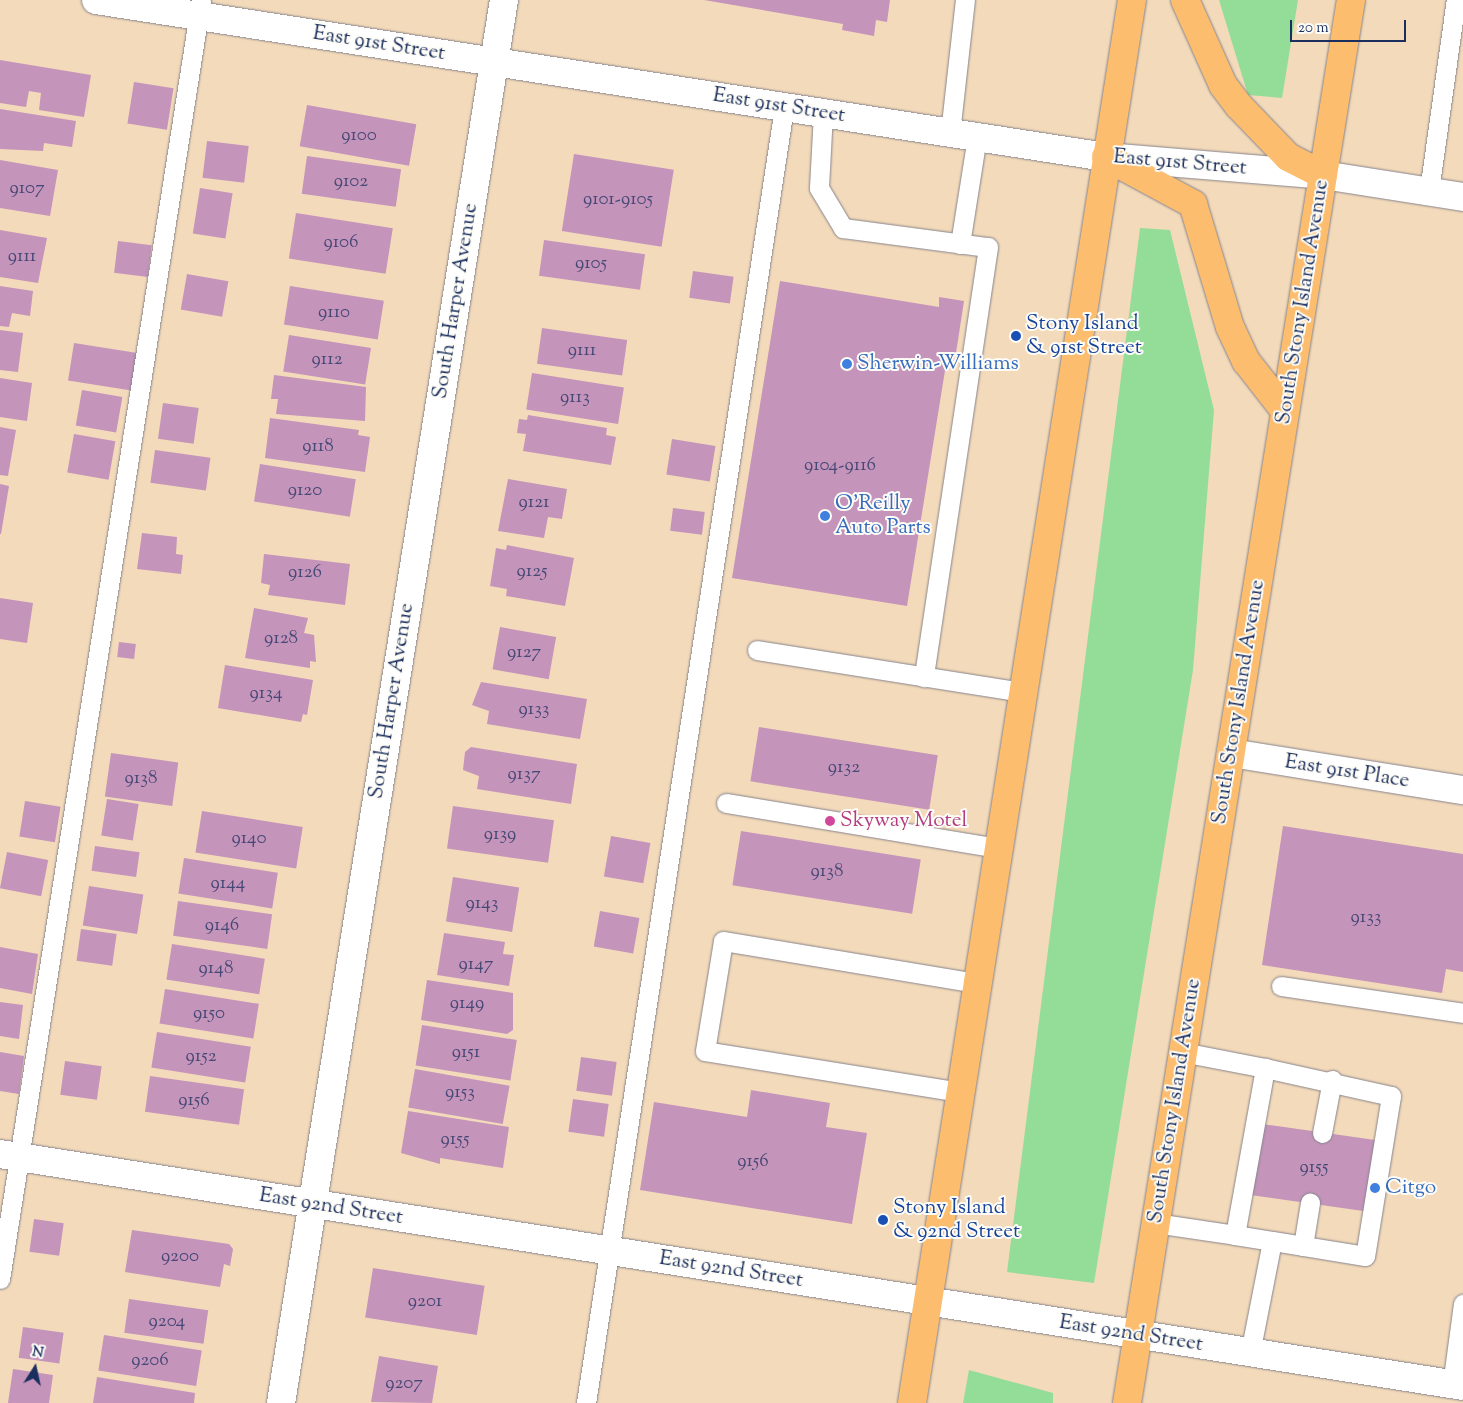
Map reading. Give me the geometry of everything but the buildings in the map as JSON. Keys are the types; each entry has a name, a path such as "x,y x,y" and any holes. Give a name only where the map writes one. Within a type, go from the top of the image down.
{"highway":[{"path":"912,1403 1132,0"},
{"path":"1185,0 1223,85 1239,106 1288,157 1323,175"},
{"name":"South Stony Island Avenue","path":"1127,1403 1351,0"},
{"path":"1106,158 1193,204 1230,327 1246,361 1285,411"}],"street":[{"name":"East 91st Street","path":"96,0 200,8 494,62 1106,158 1323,175 1463,197"},
{"name":"South Harper Avenue","path":"281,1403 504,0"},
{"name":"East 91st Place","path":"1231,753 1463,790"},
{"name":"East 92nd Street","path":"10,1155 1457,1385"}],"lane":[{"path":"950,133 966,0"},
{"path":"1429,191 1456,0"},
{"path":"0,1279 10,1155 200,8"},
{"path":"586,1403 784,107"},
{"path":"822,113 819,188 842,228 988,247 924,677"},
{"path":"960,244 977,137"},
{"path":"757,650 1022,692"},
{"path":"726,803 998,848"},
{"path":"960,1092 705,1051 723,941 977,983"},
{"path":"1281,986 1463,1013"},
{"path":"1155,1223 1366,1256 1391,1096 1332,1080 1182,1052"},
{"path":"1235,1235 1265,1068"},
{"path":"1322,1133 1332,1080"},
{"path":"1304,1246 1310,1203"},
{"path":"1250,1353 1272,1241"},
{"path":"1457,1385 1463,1304"}],"green space":[{"path":"1219,0 1298,0 1282,98 1248,95"},
{"path":"1140,228 1170,230 1214,410 1193,670 1094,1283 1007,1272"},
{"path":"969,1370 1053,1393 1053,1403 963,1403"}],"place":[{"name":"Stony Island & 91st Street","path":"1016,336"},
{"name":"Sherwin-Williams","path":"847,364"},
{"name":"O'Reilly Auto Parts","path":"825,516"},
{"name":"Skyway Motel","path":"830,821"},
{"name":"Citgo","path":"1375,1188"},
{"name":"Stony Island & 92nd Street","path":"883,1220"}]}
